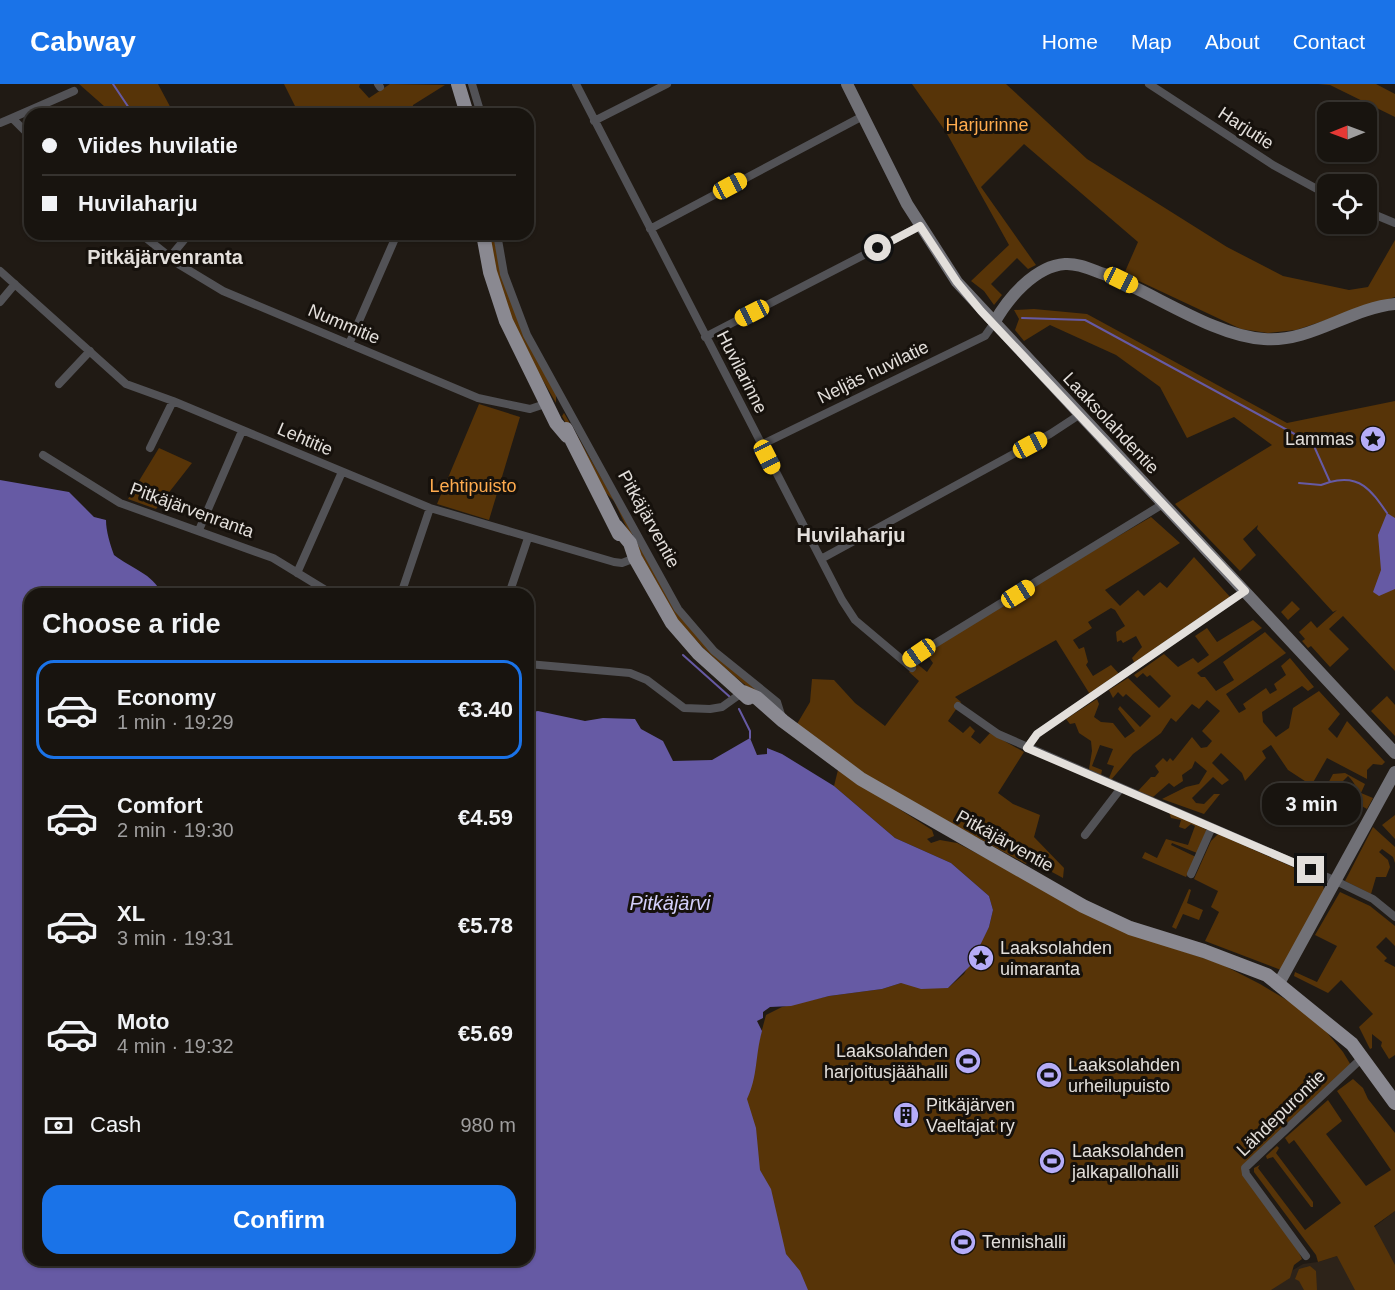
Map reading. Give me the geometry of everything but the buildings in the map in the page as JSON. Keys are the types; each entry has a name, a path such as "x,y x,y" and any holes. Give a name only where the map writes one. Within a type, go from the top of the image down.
{"main road":[{"path":"458,84 465,108"},
{"name":"Pitkäjärventie","path":"484,240 490,272 507,321 555,407 558,426 567,436 616,526 630,543 635,558 666,613 698,653 757,706 769,710 861,779 1083,906 1130,928 1226,960 1264,982 1278,985 1303,1002 1343,1039 1395,1104"},
{"name":"Pitkäjärventie","path":"1360,1060 1395,1114"}],"street":[{"path":"472,84 479,108"},
{"name":"Huvilarinne","path":"576,84 761,445 855,620 909,665 1163,504"},
{"path":"594,121 667,84"},
{"name":"Laaksolahdentie","path":"848,84 920,226 957,282 1395,753"},
{"name":"Harjutie","path":"1149,84 1273,165 1317,189"},
{"path":"35,108 74,91"},
{"path":"0,123 24,113"},
{"path":"650,229 863,116"},
{"path":"12,118 24,130"},
{"path":"1377,216 1395,223"},
{"path":"705,337 920,226"},
{"name":"Nummitie","path":"149,240 170,257 223,291 478,398 530,410 555,407"},
{"path":"170,257 184,240"},
{"path":"349,344 394,240"},
{"name":"Pitkäjärventie","path":"498,240 514,305 555,407 678,609 714,651 777,702 783,721"},
{"path":"994,323 1032,277 1049,268 1064,264 1079,266 1121,280 1233,333 1260,339 1294,336 1379,306 1395,304"},
{"name":"Lehtitie","path":"0,271 126,384 173,401 430,508 614,562 621,563 635,558"},
{"path":"0,302 15,284"},
{"name":"Neljäs huvilatie","path":"761,445 985,336 994,323"},
{"path":"59,384 90,351"},
{"path":"150,448 173,401"},
{"path":"821,559 1050,434 1079,415"},
{"path":"199,530 242,430"},
{"name":"Pitkäjärvenranta","path":"43,455 120,503 273,558 322,588"},
{"path":"297,573 342,472"},
{"path":"403,588 430,508"},
{"path":"511,588 528,538"},
{"path":"1027,748 1037,734 1245,591"},
{"path":"534,665 636,675 684,708 710,710 722,707 743,692"},
{"path":"958,706 998,734 1336,881 1373,899 1395,917"},
{"path":"1278,985 1395,772"},
{"path":"1085,835 1120,788"},
{"path":"1191,874 1212,827"},
{"name":"Lähdepurontie","path":"1306,1256 1246,1174 1245,1168 1360,1060"}],"shaded area":[{"path":"1395,1211 1395,1290 1260,1290 1303,1264 1337,1256"}],"green space":[{"path":"79,84 158,84 171,108 106,108"},
{"path":"284,84 360,84 359,87 369,98 390,84 445,85 413,105 413,108 296,108"},
{"name":"Harjurinne","path":"912,84 1006,84 1087,159 1227,247 1283,276 1349,290 1368,287 1395,240 1395,297 1296,330 1268,333 1241,329 1124,274 1138,242 1024,144 981,187 1036,265 1028,269 1017,258 991,284 1002,295 994,305 984,291 971,281 1009,245 946,132"},
{"path":"1318,84 1376,84 1395,94 1395,117 1377,108 1377,102 1365,102 1330,85"},
{"path":"488,240 494,240 510,297 535,355 556,394 556,403 530,358 501,295"},
{"path":"1034,309 1087,314 1287,423 1395,401 1395,671 1343,616 1329,629 1349,649 1330,667 1311,646 1308,648 1299,632 1311,621 1317,628 1337,610 1333,612 1257,529 1258,525 1243,539 1256,555 1240,571 1175,504 1272,445 1234,417 1187,438 1160,387 1116,355 1050,325 1024,341 1015,330 1019,319 1014,310"},
{"name":"Lehtipuisto","path":"479,404 520,417 489,520 437,504"},
{"path":"564,413 633,533 630,535 614,501 601,488 562,416"},
{"path":"159,448 192,463 156,509 128,499"},
{"path":"1151,517 1180,543 1105,590 1120,606 1138,590 1144,596 1160,582 1167,588 1194,557 1231,598 1135,664 1132,658 1142,647 1136,636 1123,643 1121,640 1117,642 1116,632 1125,626 1115,610 1111,608 1088,622 1092,628 1073,640 1079,649 1084,647 1088,662 1086,665 1093,676 1111,665 1121,676 1091,696 1056,640 955,697 961,702 948,721 963,733 970,726 975,731 971,737 980,744 990,733 1024,752 998,793 1013,804 1040,815 1034,837 1064,868 1063,878 1028,859 1026,864 877,783 797,724 810,702 812,679 834,680 855,703 885,726 919,681 909,672 916,663 927,672 933,663 924,650"},
{"path":"636,536 679,614 759,691 757,694 719,662 682,625 653,583"},
{"path":"1292,601 1300,609 1288,620 1281,612"},
{"path":"1253,620 1262,628 1197,673 1205,677 1216,691 1234,680 1223,662 1265,632 1286,653 1226,694 1239,713 1246,709 1243,704 1266,688 1270,694 1277,690 1274,684 1286,675 1281,666 1290,658 1314,687 1308,691 1302,686 1262,712 1263,722 1276,737 1289,728 1293,708 1319,691 1340,714 1328,729 1337,738 1347,721 1385,762 1382,765 1373,764 1367,770 1367,779 1327,758 1311,786 1324,791 1333,774 1345,773 1365,784 1361,793 1373,798 1367,809 1358,804 1357,789 1348,776 1334,790 1347,807 1309,788 1311,785 1288,770 1271,745 1262,751 1266,758 1245,781 1242,773 1221,753 1212,763 1229,780 1222,785 1213,777 1192,798 1196,803 1204,804 1214,794 1220,794 1204,814 1162,799 1186,787 1199,784 1207,771 1195,761 1192,768 1182,775 1183,781 1174,787 1169,783 1153,797 1138,791 1159,772 1155,766 1163,758 1167,762 1170,758 1173,761 1192,737 1201,748 1207,747 1212,741 1202,731 1220,711 1207,700 1199,709 1192,704 1176,722 1171,718 1161,733 1133,754 1111,780 1109,778 1114,766 1107,764 1113,749 1100,745 1092,766 1102,770 1101,775 1089,769 1091,741 1079,733 1075,723 1070,724 1066,719 1097,699 1099,704 1094,717 1101,722 1113,723 1125,738 1135,731 1118,709 1120,706 1140,727 1151,716 1126,694 1123,697 1118,692 1113,698 1109,690 1128,678 1159,708 1171,696 1150,675 1147,677 1143,673 1137,678 1134,675 1164,654 1178,667 1193,658 1198,663 1209,655 1195,636 1207,628 1217,642"},
{"path":"1387,696 1395,705 1395,736 1371,711"},
{"name":"Laaksolahden urheilupuisto","path":"838,770 932,830 934,836 927,839 931,843 940,840 957,843 1131,934 1221,964 1295,1005 1324,1029 1352,1067 1245,1168 1292,1238 1302,1259 1294,1265 1290,1278 1271,1290 760,1290 731,1145 766,1015 782,1007 829,996 882,989 901,983 948,988 964,974 989,927 993,910 989,896 951,863 895,838 834,786"},
{"path":"1169,812 1207,830 1197,853 1172,843 1171,845 1196,857 1186,877 1142,858 1145,852 1157,858 1166,839 1188,845 1195,826 1191,824 1185,829 1179,827 1181,820 1171,818"},
{"path":"1395,815 1395,839 1382,825"},
{"path":"1373,827 1395,847 1395,863 1393,857 1382,849 1379,852 1388,860 1390,867 1386,877 1376,877 1371,894 1345,881"},
{"path":"1218,834 1322,880 1324,890 1281,970 1205,941 1219,912 1211,907 1218,891 1194,879 1211,841"},
{"path":"1189,889 1191,890 1187,903 1203,910 1199,920 1183,914 1176,929 1172,927"},
{"path":"1340,892 1370,906 1395,926 1395,946 1386,937 1376,947 1387,958 1384,961 1395,967 1395,1055 1389,1059 1381,1046 1382,1042 1372,1034 1372,1048 1370,1049 1359,1027 1373,1014 1341,980 1328,993 1294,976 1295,972 1317,982 1337,946 1315,935"},
{"path":"1353,1079 1363,1088 1368,1099 1395,1133 1395,1211 1374,1226 1395,1265 1395,1290 1355,1290 1337,1256 1318,1262 1316,1255 1254,1172 1254,1168 1260,1165 1258,1168 1305,1230 1341,1203 1294,1140 1289,1144 1285,1138 1328,1100 1342,1121 1326,1134 1366,1186 1391,1170 1337,1091"},
{"path":"1277,1146 1279,1148 1276,1153 1313,1202 1313,1207 1273,1157 1267,1159 1266,1156"},
{"path":"1310,1266 1316,1271 1317,1290 1304,1290 1299,1281 1295,1279 1299,1269"}],"water":[{"name":"Pitkäjärvi","path":"0,480 69,492 94,517 106,520 114,555 147,576 159,588 24,588 24,1266 534,1266 534,712 585,721 603,718 635,719 641,729 663,741 673,761 712,760 750,738 757,755 767,754 767,748 782,754 834,786 895,838 951,863 989,896 993,910 989,927 970,966 948,988 921,989 901,983 882,989 829,996 791,1006 770,1007 763,1012 763,1018 757,1021 762,1031 753,1082 747,1099 756,1128 760,1170 771,1189 786,1254 800,1271 808,1290 0,1290"},
{"path":"1387,513 1395,518 1395,589 1379,596 1373,592 1381,570 1378,535"}],"waterway":[{"path":"113,84 129,108"},
{"path":"1022,318 1085,320 1300,437"},
{"path":"1308,442 1314,446 1330,482 1340,480 1357,482 1376,497 1387,513"},
{"path":"1299,483 1321,485 1330,482"},
{"path":"683,655 730,697"},
{"path":"739,709 750,731 750,738"}],"place":[{"name":"Lammas","path":"1373,439"},
{"name":"Laaksolahden uimaranta","path":"981,958"},
{"name":"Laaksolahden harjoitusjäähalli","path":"968,1061"},
{"name":"Laaksolahden urheilupuisto","path":"1049,1075"},
{"name":"Pitkäjärven Vaeltajat ry","path":"906,1115"},
{"name":"Laaksolahden jalkapallohalli","path":"1052,1161"},
{"name":"Tennishalli","path":"963,1242"}],"district":[{"name":"Pitkäjärvenranta","path":"165,257"},
{"name":"Huvilaharju","path":"851,535"}],"route":[{"path":"878,248 920,226 957,282 981,311 1245,591 1058,722 1037,734 1027,748 1311,870"}]}
